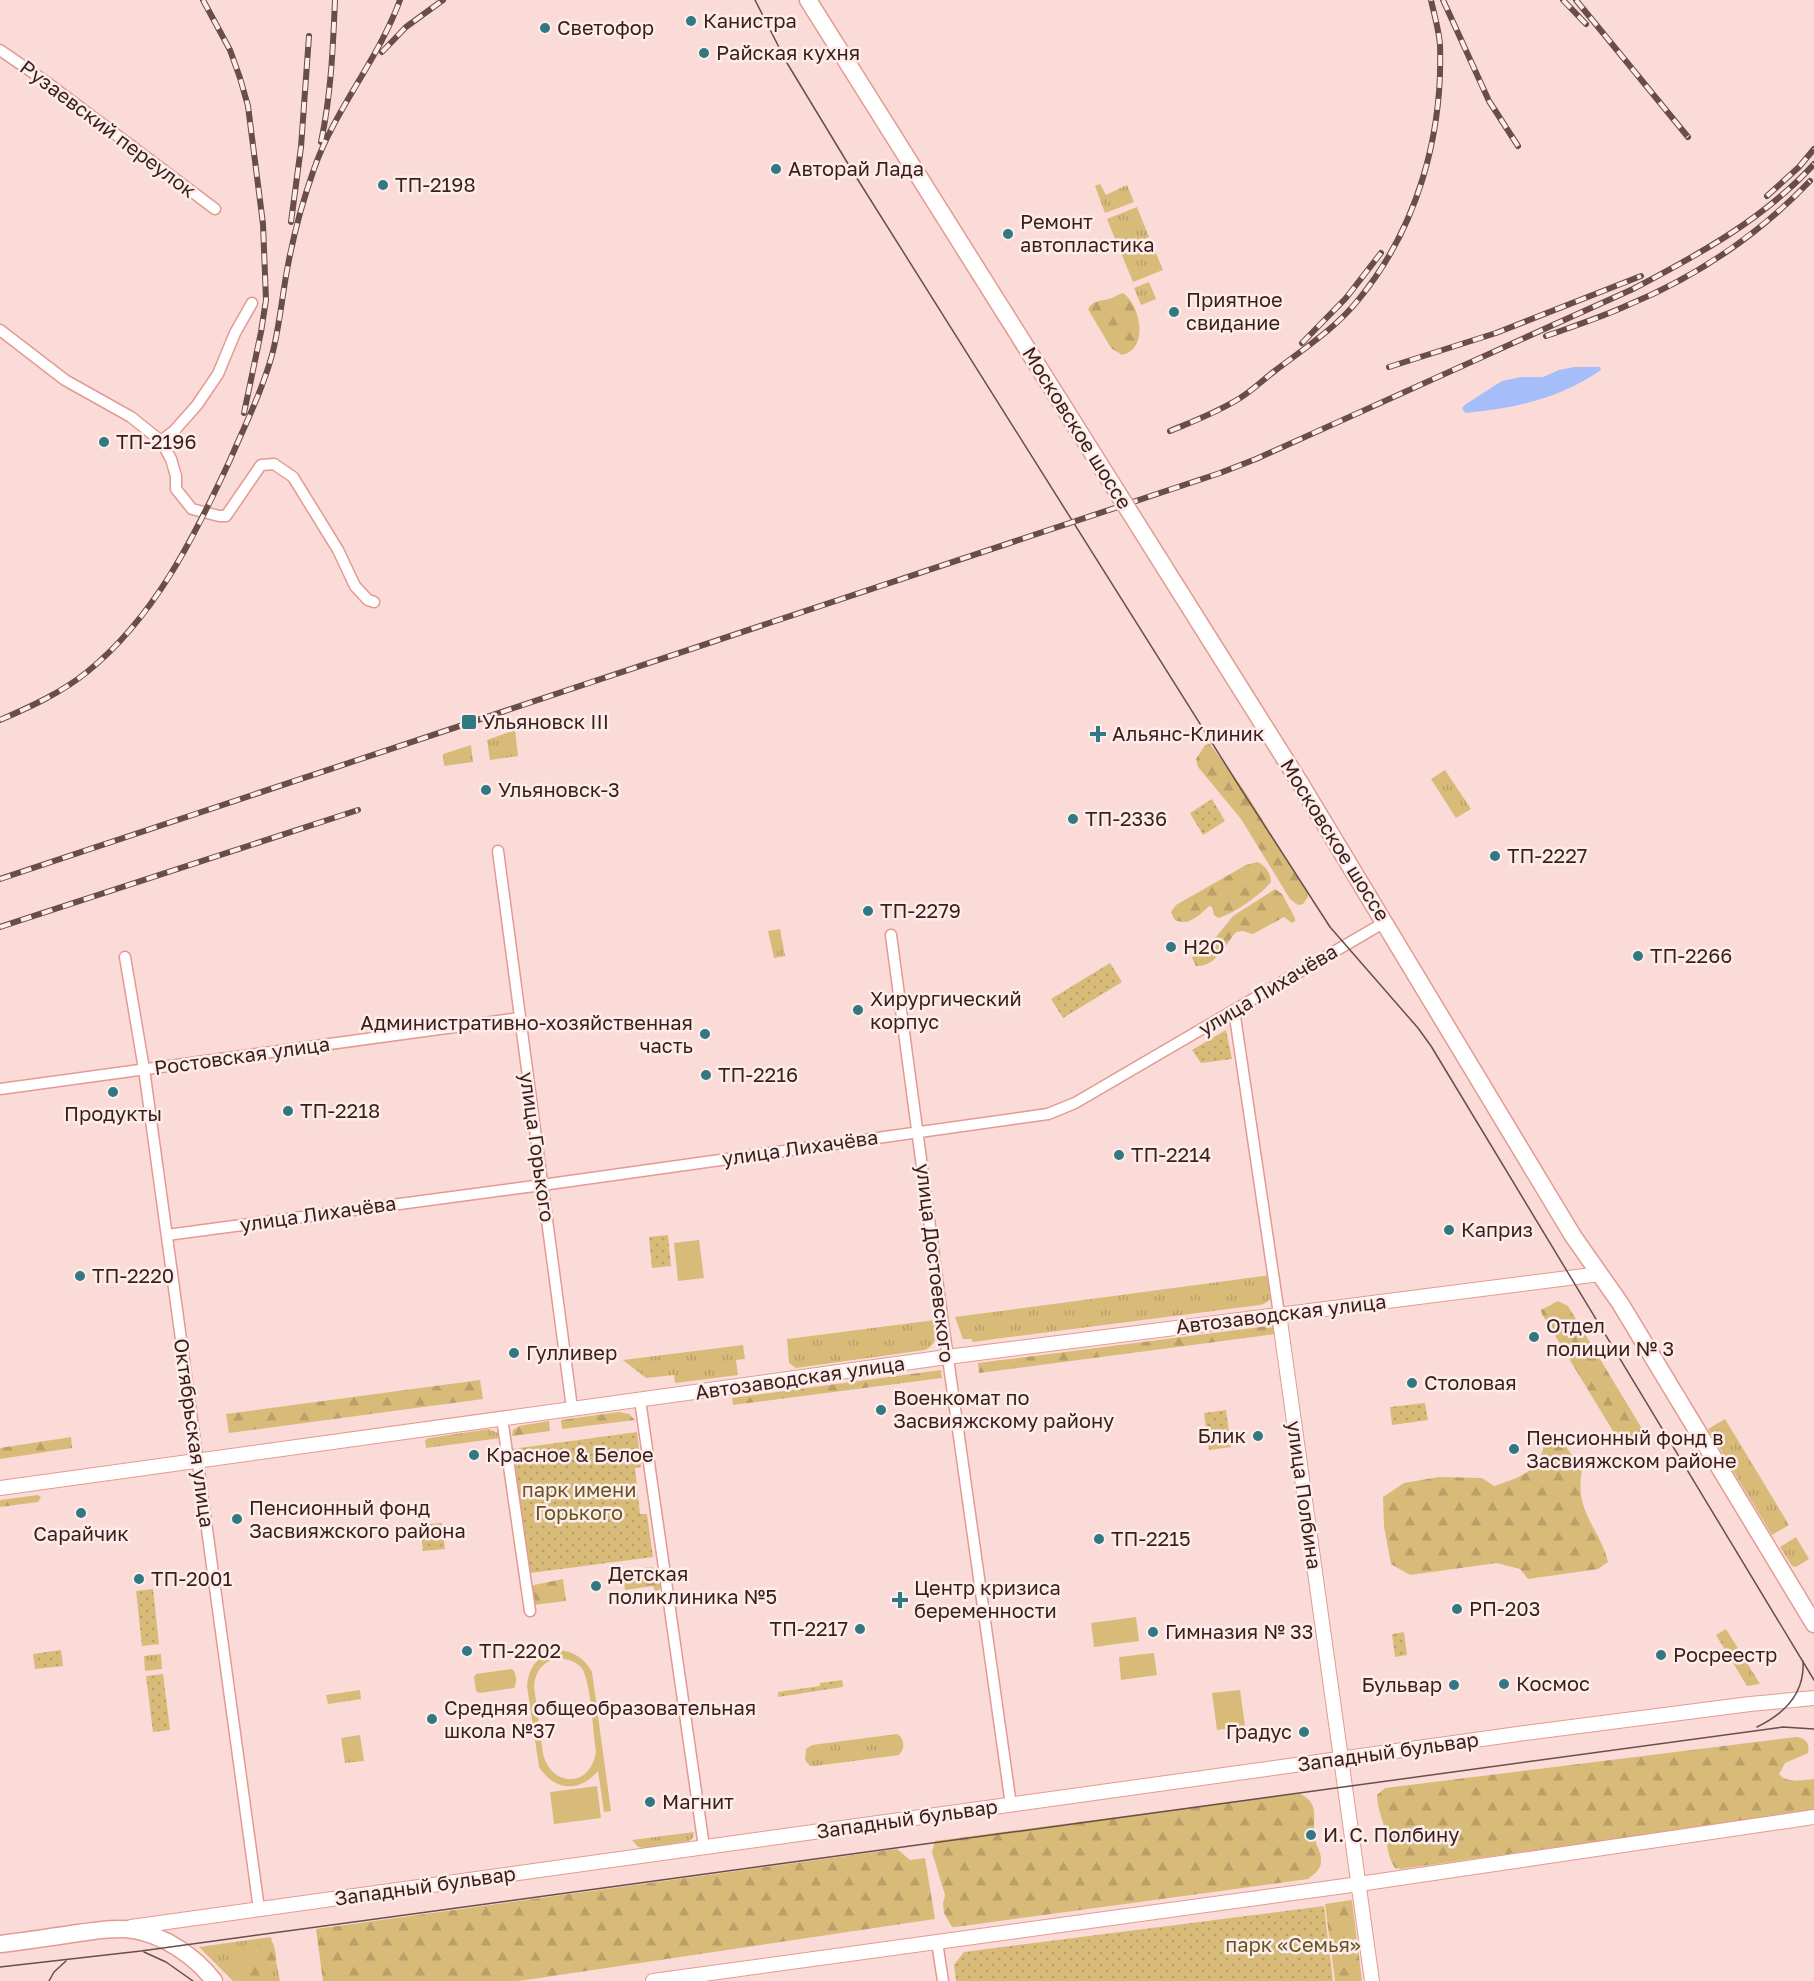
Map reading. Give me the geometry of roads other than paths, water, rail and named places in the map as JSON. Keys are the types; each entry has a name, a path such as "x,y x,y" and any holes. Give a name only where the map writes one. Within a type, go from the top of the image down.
{"main road":[{"name":"Московское шоссе","path":"808,0 1300,783 1573,1236 1620,1303 1814,1624"},
{"name":"Западный бульвар","path":"0,1944 119,1929"},
{"path":"119,1929 142,1932 165,1941 187,1955 214,1981"}],"street":[{"name":"Рузаевский переулок","path":"0,50 45,81 215,209"},
{"path":"161,441 174,431 197,405 218,375 235,333 252,303"},
{"path":"0,330 65,380 131,417 161,441 171,459 176,476 176,489 192,509 226,516 261,465 274,464 293,477 338,550 355,586 368,600 374,602"},
{"name":"улица Горького","path":"498,851 572,1408"},
{"name":"улица Лихачёва","path":"167,1234 542,1185 1048,1114 1066,1108 1385,922"},
{"name":"улица Достоевского","path":"891,934 947,1357 1011,1805"},
{"name":"Октябрьская улица","path":"125,957 144,1070 259,1909"},
{"name":"улица Полбина","path":"1234,1010 1372,1981"},
{"name":"Ростовская улица","path":"0,1089 520,1018"},
{"name":"Автозаводская улица","path":"0,1488 947,1357 1600,1274"},
{"path":"640,1400 704,1847"},
{"path":"502,1418 530,1611"},
{"name":"Западный бульвар","path":"119,1929 1341,1758 1703,1710 1814,1698"},
{"path":"653,1981 1359,1884 1814,1817"},
{"path":"938,1942 943,1981"}],"water":[{"path":"1574,367 1600,367 1601,370 1572,387 1524,404 1465,413 1462,408 1502,381 1521,377 1543,377"}],"tram line":[{"path":"755,0 787,63 853,172 1330,927 1431,1046 1814,1680"},
{"path":"1757,1727 1776,1716 1791,1702 1803,1673 1803,1661"},
{"path":"0,1967 141,1951 1783,1727 1814,1729"},
{"path":"144,1952 166,1962 193,1981"},
{"path":"49,1981 54,1972 66,1961"}],"railway":[{"path":"203,0 230,50 248,106 263,224 266,300 244,413"},
{"path":"321,142 329,89 335,0"},
{"path":"0,720 67,687 111,650 153,601 187,546 230,460 268,368 277,332 293,241 314,169 333,126 380,43 400,0"},
{"path":"382,52 406,27 443,0"},
{"path":"1170,431 1232,403 1320,337 1359,299 1397,242 1422,180 1437,113 1440,45 1431,0"},
{"path":"1443,0 1489,101 1518,146"},
{"path":"1563,0 1586,24"},
{"path":"1576,0 1688,137"},
{"path":"291,222 301,147 309,36"},
{"path":"1767,196 1799,167 1814,149"},
{"path":"0,879 1220,473 1256,459 1633,289 1706,249 1752,219 1795,184 1814,164"},
{"path":"1546,336 1653,294 1702,267 1770,219 1810,181"},
{"path":"1302,343 1346,298 1381,253"},
{"path":"1389,367 1496,333 1641,276"},
{"path":"0,927 358,810"}],"place":[{"name":"Канистра","path":"691,21"},
{"name":"Светофор","path":"545,28"},
{"name":"Райская кухня","path":"704,53"},
{"name":"Авторай Лада","path":"776,169"},
{"name":"ТП-2198","path":"383,185"},
{"name":"Ремонт автопластика","path":"1008,234"},
{"name":"Приятное свидание","path":"1174,312"},
{"name":"ТП-2196","path":"104,442"},
{"name":"Ульяновск III","path":"469,722"},
{"name":"Альянс-Клиник","path":"1098,734"},
{"name":"Ульяновск-3","path":"486,790"},
{"name":"ТП-2336","path":"1073,819"},
{"name":"ТП-2227","path":"1495,856"},
{"name":"ТП-2279","path":"868,911"},
{"name":"H2O","path":"1171,947"},
{"name":"ТП-2266","path":"1638,956"},
{"name":"Хирургический корпус","path":"858,1010"},
{"name":"Административно-хозяйственная часть","path":"705,1034"},
{"name":"ТП-2216","path":"706,1075"},
{"name":"Продукты","path":"113,1092"},
{"name":"ТП-2218","path":"288,1111"},
{"name":"ТП-2214","path":"1119,1155"},
{"name":"Каприз","path":"1449,1230"},
{"name":"ТП-2220","path":"80,1276"},
{"name":"Отдел полиции № 3","path":"1534,1337"},
{"name":"Гулливер","path":"514,1353"},
{"name":"Столовая","path":"1412,1383"},
{"name":"Военкомат по Засвияжскому району","path":"881,1410"},
{"name":"Блик","path":"1258,1436"},
{"name":"Пенсионный фонд в Засвияжском районе","path":"1514,1449"},
{"name":"Красное & Белое","path":"474,1455"},
{"name":"Сарайчик","path":"81,1513"},
{"name":"Пенсионный фонд Засвияжского района","path":"237,1519"},
{"name":"ТП-2215","path":"1099,1539"},
{"name":"ТП-2001","path":"139,1579"},
{"name":"Детская поликлиника №5","path":"596,1586"},
{"name":"Центр кризиса беременности","path":"900,1600"},
{"name":"РП-203","path":"1457,1609"},
{"name":"ТП-2217","path":"860,1629"},
{"name":"Гимназия № 33","path":"1153,1632"},
{"name":"ТП-2202","path":"467,1651"},
{"name":"Росреестр","path":"1661,1655"},
{"name":"Космос","path":"1504,1684"},
{"name":"Бульвар","path":"1454,1685"},
{"name":"Средняя общеобразовательная школа №37","path":"432,1719"},
{"name":"Градус","path":"1304,1732"},
{"name":"Магнит","path":"650,1802"},
{"name":"И. С. Полбину","path":"1311,1835"}],"park label":[{"name":"парк имени Горького","path":"579,1502"},
{"name":"парк «Семья»","path":"1293,1945"}]}
